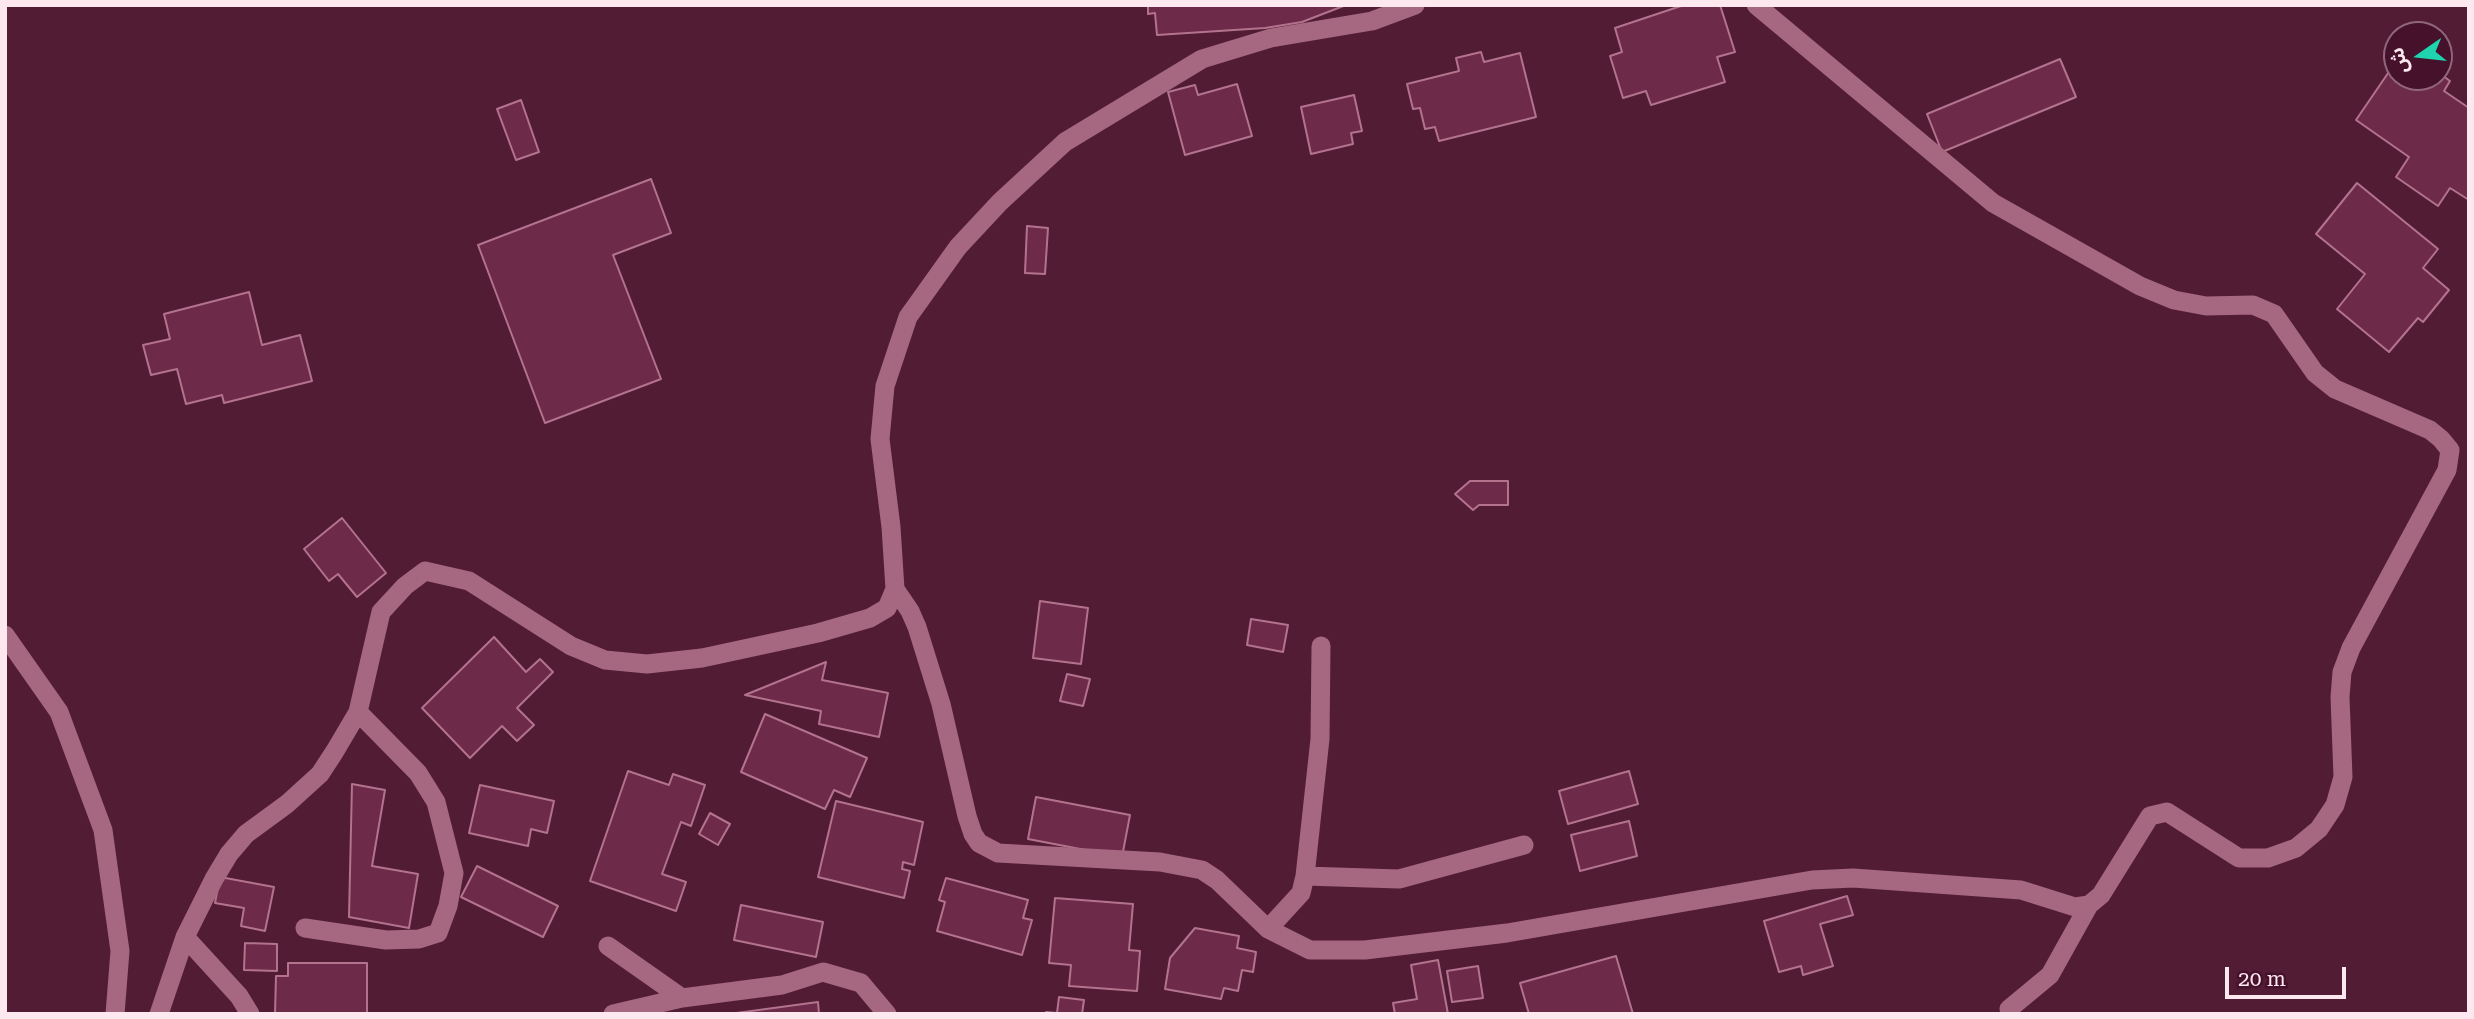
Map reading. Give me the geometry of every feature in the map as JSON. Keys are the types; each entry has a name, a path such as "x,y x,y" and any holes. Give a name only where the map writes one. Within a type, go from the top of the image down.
{"street":[{"path":"159,1014 186,937 229,854 246,834 287,804 320,774 358,712 381,612 405,586 425,570 469,581 571,646 605,660 647,664 702,658 818,633 870,618 887,608 895,589 891,527 880,439 886,386 908,317 958,247 1000,202 1065,142 1202,60 1271,38 1372,21 1415,5"},
{"path":"1756,5 1993,203 2140,286 2174,300 2206,306 2253,305 2274,314 2315,373 2335,388 2430,430 2450,450 2447,470 2351,648 2342,672 2340,704 2343,776 2335,805 2319,829 2296,848 2268,858 2239,858 2167,812 2150,816 2101,895 2089,905 2050,975 2009,1009"},
{"path":"895,589 917,627 940,704 967,816 979,842 998,853 1160,862 1202,870 1217,880 1268,929 1310,950 1365,950 1507,933 1799,883 1853,878 2021,890 2075,907 2089,905"},
{"path":"5,635 59,712 103,830 120,951 116,1014"},
{"path":"1268,929 1301,893 1320,739 1321,646"},
{"path":"305,928 386,940 419,939 438,933 448,906 454,873 436,802 418,773 358,712"},
{"path":"1304,876 1399,879 1524,845"},
{"path":"186,937 239,996 250,1014"},
{"path":"608,946 682,998"},
{"path":"612,1014 682,998 782,985 823,972 861,983 887,1014"}],"building":[{"path":"1148,5 1346,5 1302,22 1265,28 1157,35 1155,13 1148,14"},
{"path":"1684,5 1720,5 1735,52 1717,57 1725,82 1651,105 1646,91 1623,98 1610,56 1622,52 1615,28"},
{"path":"1481,52 1484,62 1520,53 1536,117 1439,141 1435,127 1425,129 1420,108 1413,109 1407,84 1459,71 1456,58"},
{"path":"2060,59 2076,97 1942,152 1927,114"},
{"path":"2383,80 2383,91 2444,91 2469,108 2469,200 2450,188 2438,206 2396,177 2409,157 2356,120"},
{"path":"1237,84 1252,136 1185,155 1168,92 1195,85 1198,95"},
{"path":"1354,95 1362,131 1351,133 1353,144 1311,154 1301,107"},
{"path":"521,100 539,152 516,160 497,109"},
{"path":"651,179 671,233 613,255 661,379 545,423 478,245"},
{"path":"2357,183 2438,249 2423,268 2449,290 2423,322 2418,318 2389,352 2337,309 2365,274 2316,234"},
{"path":"1027,226 1048,228 1045,274 1025,273"},
{"path":"249,292 262,345 300,335 312,381 224,403 222,395 186,404 177,369 151,375 143,345 170,339 164,314"},
{"path":"1470,481 1508,481 1508,505 1479,505 1473,510 1455,494"},
{"path":"342,518 386,573 357,597 338,574 329,581 304,549"},
{"path":"1040,601 1088,608 1081,664 1033,658"},
{"path":"1251,619 1288,625 1283,652 1247,645"},
{"path":"494,637 526,672 540,659 553,672 517,708 534,725 517,741 502,726 470,758 422,708"},
{"path":"826,662 822,680 888,693 879,737 819,724 821,711 745,695"},
{"path":"1067,674 1090,679 1083,706 1060,701"},
{"path":"765,714 867,758 850,797 834,790 825,809 741,772"},
{"path":"628,771 669,785 673,774 705,785 691,826 681,822 662,874 686,882 676,911 590,881"},
{"path":"1629,771 1638,804 1568,824 1559,791"},
{"path":"352,784 385,790 372,866 418,874 409,928 349,917"},
{"path":"480,785 554,801 547,833 531,829 528,846 469,833"},
{"path":"1036,797 1130,815 1122,857 1028,839"},
{"path":"836,801 923,822 914,865 903,862 902,869 910,871 904,898 818,877"},
{"path":"710,813 730,824 718,845 699,834"},
{"path":"1629,821 1637,856 1580,871 1571,835"},
{"path":"477,866 558,906 543,937 461,897"},
{"path":"220,877 274,887 265,931 241,926 244,908 215,903"},
{"path":"946,878 1028,900 1023,918 1032,920 1022,955 937,931 945,902 939,900"},
{"path":"1847,896 1853,915 1820,924 1833,966 1803,975 1801,966 1779,972 1764,921"},
{"path":"1055,898 1133,904 1129,950 1140,951 1137,991 1069,986 1071,965 1049,963"},
{"path":"741,905 823,922 816,957 734,940"},
{"path":"1195,928 1239,936 1237,948 1256,952 1253,972 1242,970 1238,991 1224,988 1221,999 1165,989 1170,958"},
{"path":"245,943 277,944 277,971 244,970"},
{"path":"1616,956 1633,1014 1529,1014 1520,983"},
{"path":"1438,960 1448,1014 1395,1014 1393,1003 1417,999 1411,965"},
{"path":"288,963 367,963 367,1014 275,1014 276,976 288,976"},
{"path":"1478,966 1483,998 1452,1002 1447,971"},
{"path":"1059,997 1084,1000 1082,1014 1046,1014 1057,1013"},
{"path":"818,1002 819,1014 729,1014"}]}
